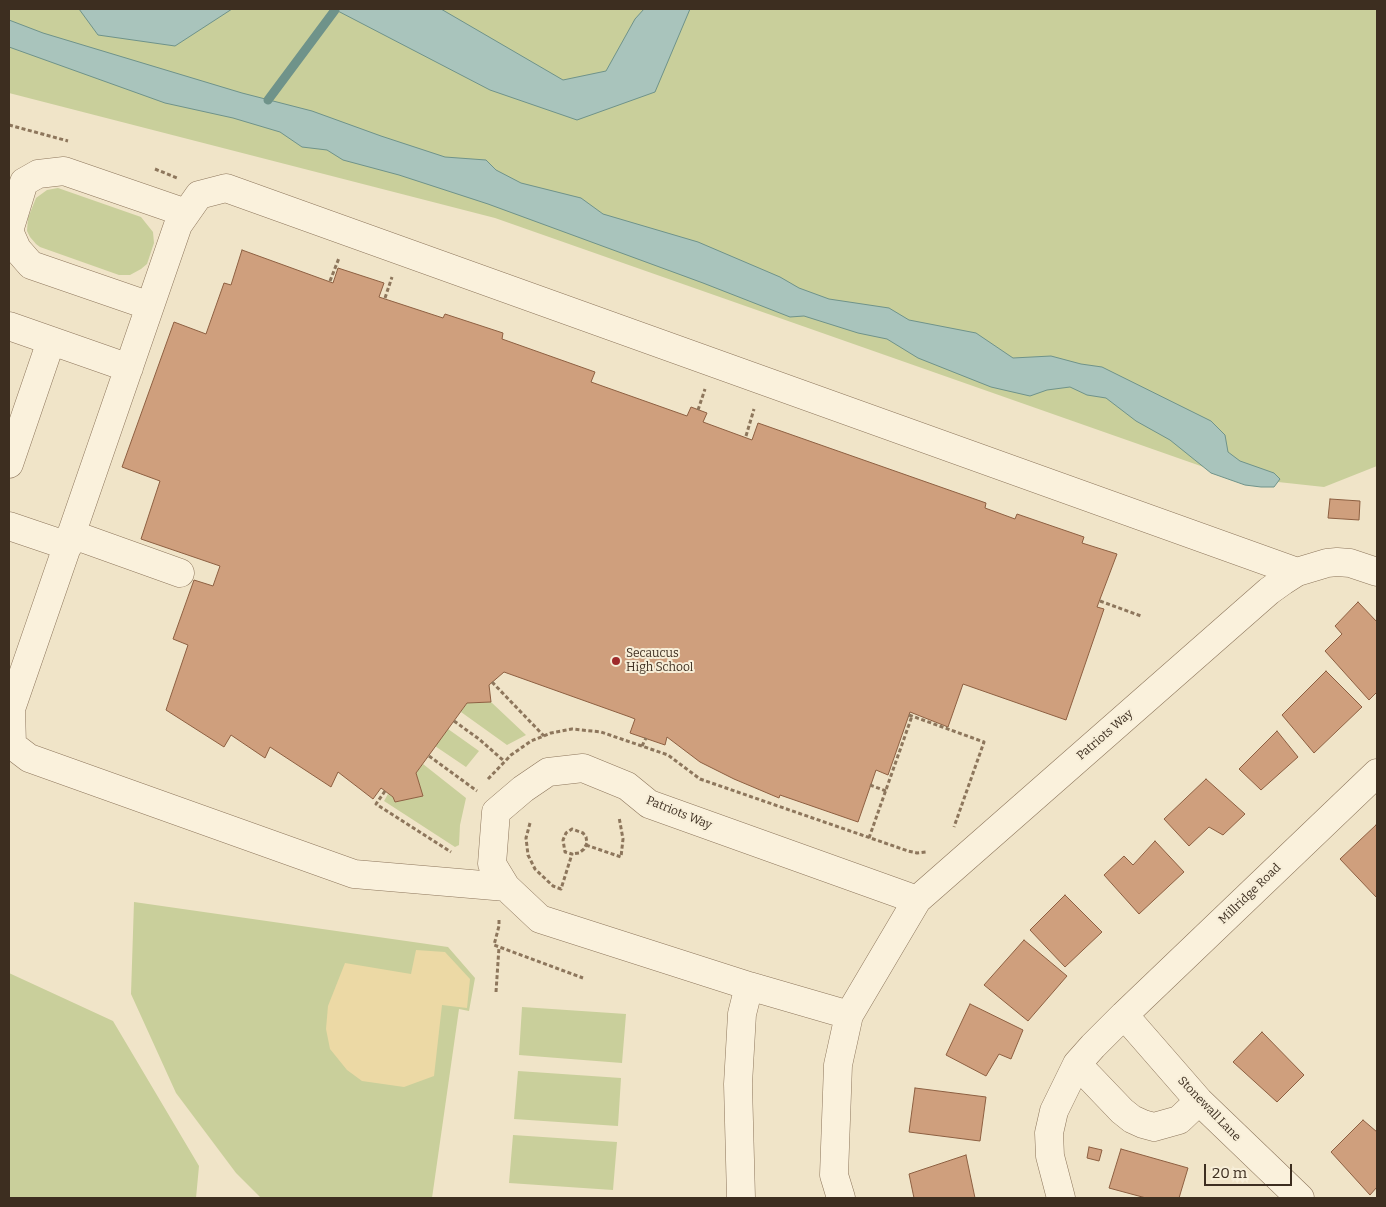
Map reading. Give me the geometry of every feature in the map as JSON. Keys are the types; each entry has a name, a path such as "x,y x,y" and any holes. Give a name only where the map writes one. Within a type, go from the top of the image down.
{"street":[{"path":"150,306 31,265 17,249 9,231 24,182 38,174 64,171 186,214"},
{"path":"506,887 354,874 29,758 12,745 11,709 178,225 198,195 226,188 1297,572"},
{"path":"9,326 129,368"},
{"path":"9,464 51,341"},
{"path":"9,526 70,540 180,573"},
{"name":"Patriots Way","path":"841,1198 834,1175 838,1065 849,1015 917,900 1269,591 1297,572 1327,563 1350,563 1377,572"},
{"name":"Patriots Way","path":"849,1015 749,986 540,919 506,887 492,864 496,812 523,789 548,772 583,768 627,786 649,804 917,900"},
{"name":"Millridge Road","path":"1061,1198 1050,1156 1049,1133 1054,1111 1077,1064 1124,1015 1377,772"},
{"path":"741,1198 738,1084 742,1014 749,986"},
{"name":"Stonewall Lane","path":"1124,1015 1199,1101 1300,1198"},
{"path":"1077,1064 1122,1111 1132,1119 1143,1124 1154,1127 1179,1120 1199,1101"}],"path":[{"path":"330,281 339,257"},
{"path":"384,298 392,276"},
{"path":"698,410 706,387"},
{"path":"746,436 756,405"},
{"path":"1100,601 1142,616"},
{"path":"492,682 544,736"},
{"path":"869,838 912,716"},
{"path":"454,721 479,739 504,762"},
{"path":"642,746 646,738"},
{"path":"429,756 478,792"},
{"path":"870,785 886,791"},
{"path":"586,845 622,857 623,839 617,812"},
{"path":"531,819 526,838 528,855 535,869 553,886 560,889 572,854"},
{"path":"572,829 583,833 586,837 584,849 579,853 572,854 565,852 563,840 566,833 572,829"},
{"path":"496,992 499,947"}],"green space":[{"path":"9,9 1377,9 1377,466 1324,487 1232,477 495,218 9,93"},
{"path":"58,188 141,217 153,232 154,243 147,264 130,275 119,275 36,244 27,231 28,218 36,198 47,190"},
{"path":"491,702 526,735 507,745 461,712 467,703"},
{"path":"448,729 479,751 466,767 435,746"},
{"path":"423,764 466,798 460,825 459,845 455,847 384,801 388,794 393,797 395,802 423,796 416,773"},
{"path":"134,902 448,947 475,978 469,1011 459,1009 432,1198 261,1198 236,1173 176,1093 131,994"},
{"path":"9,973 113,1021 199,1166 196,1198 9,1198"},
{"path":"522,1007 626,1014 622,1063 519,1055"},
{"path":"518,1071 621,1078 618,1126 514,1119"},
{"path":"513,1135 617,1142 613,1190 509,1183"}],"sand":[{"path":"416,950 445,952 470,979 467,1008 442,1005 434,1076 404,1087 362,1081 347,1070 330,1049 326,1029 328,1006 345,963 411,974"}],"water":[{"path":"79,9 232,9 175,46 98,35"},
{"path":"334,9 441,9 563,80 606,71 635,19 644,9 690,9 655,92 577,120 490,90"},
{"path":"9,20 43,33 242,93 312,111 445,157 486,160 496,170 521,183 581,198 603,214 698,242 780,277 799,288 829,299 889,308 909,320 976,333 1013,358 1051,356 1102,367 1211,421 1225,435 1228,452 1240,461 1274,473 1280,479 1274,487 1261,487 1245,485 1211,473 1170,440 1136,421 1106,398 1087,395 1070,387 1047,390 1030,396 991,387 918,358 887,339 858,333 804,316 790,317 488,204 399,175 343,160 327,150 302,147 280,132 233,118 165,103 9,47"}],"building":[{"path":"242,250 333,283 338,268 384,283 379,297 443,318 445,314 503,333 502,339 595,372 591,382 687,416 691,407 707,413 703,422 752,440 758,423 986,503 985,508 1015,519 1017,514 1084,537 1082,543 1117,554 1097,607 1104,609 1066,720 963,684 948,727 910,712 888,775 876,770 858,822 780,795 779,798 734,779 700,762 667,737 665,745 630,733 635,719 504,672 489,685 491,702 467,703 416,773 423,796 395,802 393,797 381,788 373,799 338,772 331,787 270,747 265,758 231,735 224,747 166,710 188,645 173,639 194,580 213,586 220,566 141,539 160,481 122,467 174,322 206,334 224,283 231,285"},
{"path":"1330,499 1360,501 1359,520 1328,518"},
{"path":"1358,602 1377,622 1377,692 1369,700 1325,651 1342,634 1335,626"},
{"path":"1326,671 1362,707 1314,753 1282,715"},
{"path":"1277,731 1298,757 1261,790 1239,769"},
{"path":"1206,779 1245,814 1223,835 1209,827 1189,846 1164,819"},
{"path":"1377,826 1377,898 1340,859"},
{"path":"1155,841 1184,872 1139,914 1104,875 1124,856 1133,865"},
{"path":"1065,895 1102,932 1065,967 1030,930"},
{"path":"1024,940 1067,976 1028,1021 984,985"},
{"path":"970,1004 1023,1030 1011,1059 999,1054 986,1076 946,1055"},
{"path":"1262,1032 1304,1075 1277,1102 1233,1062"},
{"path":"915,1088 986,1097 980,1141 909,1132"},
{"path":"1363,1120 1377,1132 1377,1187 1370,1195 1331,1152"},
{"path":"1089,1147 1102,1150 1099,1161 1087,1158"},
{"path":"1121,1149 1188,1168 1179,1198 1146,1198 1109,1188"},
{"path":"966,1155 975,1198 914,1198 909,1174"}],"waterway":[{"path":"268,100 335,10"}],"place":[{"name":"Secaucus High School","path":"616,661"}]}
